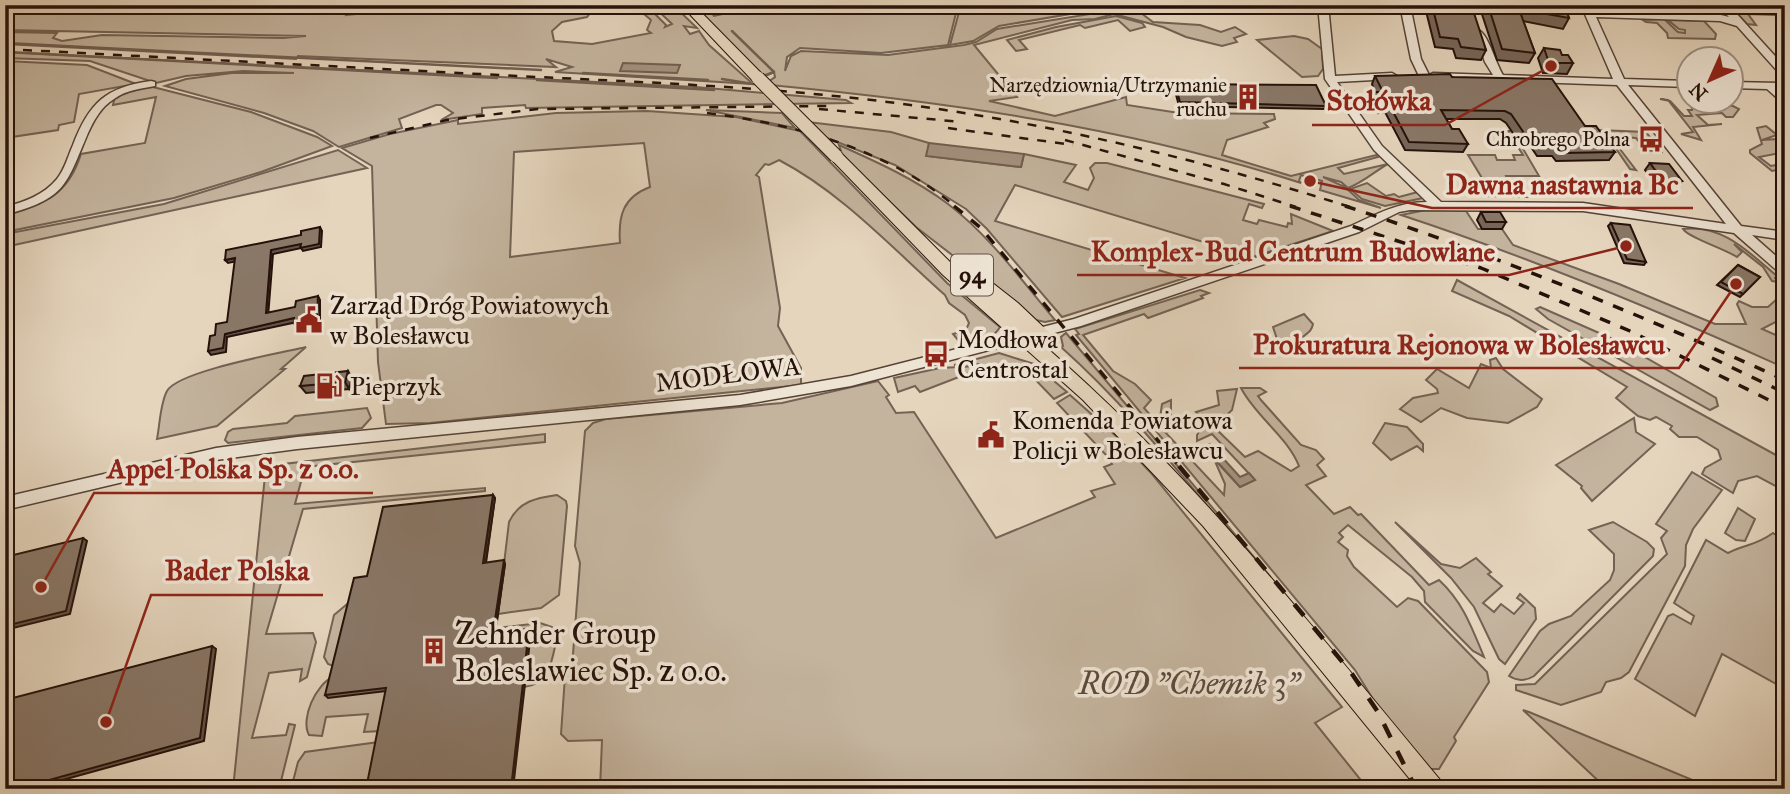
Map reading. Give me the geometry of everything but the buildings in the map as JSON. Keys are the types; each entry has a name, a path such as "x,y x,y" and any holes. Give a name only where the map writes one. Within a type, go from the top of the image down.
{"main road":[{"name":"94","path":"687,5 902,221 1012,307 1032,334 1137,428 1433,789"}],"street":[{"path":"1323,5 1330,79 1378,148 1436,204"},
{"path":"1405,5 1416,59 1424,76"},
{"path":"1728,5 1729,12 1781,69"},
{"path":"1740,24 1721,18 1588,10 1620,82 1737,229 1785,271"},
{"path":"1478,26 1491,65 1499,77"},
{"path":"1330,79 1424,76 1674,84"},
{"path":"5,211 33,202 59,184 69,169 96,108 119,92 151,85"},
{"path":"1744,85 1785,86"},
{"path":"1770,86 1785,102"},
{"name":"MODŁOWA","path":"5,504 216,454 297,443 790,393 882,373 1032,334 1204,281 1355,229 1396,209 1436,204 1583,207 1785,236"}],"green space":[{"path":"5,5 349,5 346,15 438,5 587,5 591,12 587,17 562,22 552,31 554,41 592,44 651,33 647,30 651,20 637,5 646,5 665,27 672,24 652,5 673,5 697,28 684,26 690,34 699,31 709,45 753,84 555,72 572,67 546,59 556,67 298,56 296,59 5,44 5,32 57,33 53,38 62,41 102,35 283,38 306,36 5,30"},
{"path":"692,5 706,5 714,16 732,12 722,13 712,5 958,5 948,45 881,53 800,48 787,57 785,71 791,56 801,51 888,55 964,45 976,42 997,29 1133,7 1153,22 1200,25 1221,32 1235,27 1246,34 1234,38 1237,42 1222,46 1114,14 1095,19 1072,20 974,45 1017,97 989,101 1055,116 1126,97 1127,105 1179,113 1274,114 1275,119 1264,123 1268,127 1227,140 1222,155 1291,176 1376,155 1378,157 1338,168 1344,174 1388,164 1348,188 1341,182 1323,177 1345,187 1359,200 1381,208 1320,190 1322,181 1301,175 1301,183 1171,147 1105,132 972,109 770,85 768,82 775,77 774,72 763,77"},
{"path":"961,5 1090,5 1094,10 999,26 973,41 950,45"},
{"path":"1734,5 1752,5 1758,8 1758,5 1780,5 1785,8 1785,25 1775,15 1748,14 1756,25 1747,24 1733,9"},
{"path":"1116,16 1142,23 1145,27 1130,31 1118,20 1085,28 1080,25 1019,40 1027,49 1016,51 1007,40 1056,27"},
{"path":"1664,19 1678,32 1685,33 1685,30 1679,29 1668,20 1704,21 1716,34 1715,39 1668,38 1667,33 1657,23 1643,20"},
{"path":"1294,36 1308,39 1322,49 1323,69 1318,76 1302,77 1257,40"},
{"path":"5,52 695,87 846,100 851,103 526,108 525,105 482,108 482,114 441,120 453,113 441,105 436,105 399,119 402,128 339,147 313,131 264,113 165,86 186,79 232,73 294,73 243,71 186,76 156,83 90,61 5,58"},
{"path":"5,61 87,65 136,84 79,94 74,122 59,125 58,130 5,138"},
{"path":"149,86 251,112 317,137 332,146 261,172 174,198 5,232 5,214 32,207 62,189 76,168 81,154 145,143 156,97 113,105 115,96"},
{"path":"706,110 782,113 795,128"},
{"path":"647,111 736,117 800,131 947,283 1000,327 988,338 962,345 953,334 966,330 969,323 965,315 845,205 802,173 779,160 765,164 756,175 759,177 780,308 778,326 801,368 801,385 430,423 386,424 378,362 372,166 342,148 390,134 458,120 458,124 556,113","holes":["644,143 650,187 634,196 624,209 620,224 620,243 510,257 514,152"]},
{"path":"1681,116 1698,116 1708,125 1722,124 1693,127 1701,140 1681,134 1693,132"},
{"path":"808,122 891,132 929,143 927,156 1021,167 1024,154 1076,165 1064,182 1088,190 1094,178 1090,168 1095,163 1107,163 1264,204 1262,208 1249,204 1243,220 1257,224 1259,220 1287,227 1288,223 1292,224 1291,214 1333,231 1253,257 1015,185 995,221 1185,278 1062,317 987,229 966,209 895,165 822,136"},
{"path":"1766,126 1777,135 1762,140 1778,139 1785,135 1785,152 1759,157 1771,166 1781,164 1785,168 1772,171 1750,153 1750,150 1762,144 1757,128"},
{"path":"1508,131 1646,132 1661,152 1646,150 1636,138 1610,136 1636,170 1630,169 1606,134 1515,135 1539,176 1506,176 1508,181 1502,182 1509,183 1526,197 1486,196 1488,181 1499,181 1482,178 1468,155 1495,155 1497,160 1515,160 1513,155 1523,155"},
{"path":"839,145 909,179 948,204 992,244 1055,320 1036,320 916,227 843,157"},
{"path":"338,150 367,168 5,247 5,234 164,204"},
{"path":"1367,183 1386,196 1394,194 1399,197 1418,192 1423,198 1385,206 1362,199 1350,189"},
{"path":"1426,210 1466,211 1478,229 1502,229 1513,245 1619,284 1715,324 1746,324 1737,304 1739,301 1752,307 1768,307 1778,298 1776,287 1783,285 1785,317 1762,329 1785,339 1785,368 1595,286 1401,215"},
{"path":"1683,229 1711,231 1734,242 1777,276 1775,278 1779,282 1772,281 1763,267 1734,244 1742,252 1737,257"},
{"path":"1457,280 1785,460 1785,491 1757,476 1738,481 1733,493 1702,474 1705,468 1721,459 1718,450 1697,437 1679,437 1670,429 1672,426 1656,417 1650,420 1638,416 1616,398 1627,387 1509,316 1452,291"},
{"path":"1200,290 1209,293 1201,296 1203,298 1148,318 1144,314 1083,335 1113,371 1135,384 1151,400 1144,408 1159,425 1162,404 1171,400 1171,431 1165,432 1224,495 1225,484 1214,459 1240,487 1255,480 1212,434 1197,441 1197,435 1206,421 1196,412 1219,405 1217,391 1237,389 1232,410 1214,427 1245,457 1258,451 1291,471 1299,466 1287,445 1241,388 1260,388 1266,392 1258,396 1261,400 1301,445 1316,450 1324,459 1317,465 1326,476 1306,485 1334,514 1350,507 1358,515 1361,514 1429,585 1439,580 1447,588 1466,616 1484,657 1473,651 1425,602 1424,591 1412,577 1348,525 1339,533 1343,537 1338,542 1348,550 1347,556 1354,567 1397,607 1408,598 1418,601 1487,672 1489,682 1454,737 1456,741 1439,769 1430,769 1389,725 1355,670 1076,335 1079,334 1075,329"},
{"path":"1540,307 1615,340 1716,398 1718,406 1710,410 1548,319 1536,309"},
{"path":"1304,314 1313,324 1298,346 1277,339 1273,327"},
{"path":"1066,333 1305,618 1126,411 1061,347 1061,337"},
{"path":"306,347 281,369 285,369 217,426 157,439 165,396 175,384 209,370"},
{"path":"999,353 1034,364 1067,392 1054,399 1028,372 1020,369 1005,368 993,372 979,364 954,365"},
{"path":"1496,358 1503,369 1542,399 1537,407 1508,423 1467,418 1441,408 1421,422 1400,409 1413,398 1438,393 1426,380 1437,369 1469,388 1481,364 1491,368 1490,360"},
{"path":"978,366 990,373 982,376 977,370 920,392 915,386 898,392 894,378 940,368"},
{"name":"ROD \"Chemik 3\"","path":"878,381 889,395 886,397 896,413 914,412 996,538 1095,497 1091,491 1115,484 1104,467 1112,464 1107,456 1057,403 1070,395 1116,436 1152,474 1342,707 1315,723 1368,789 600,789 602,740 568,741 561,734 565,676 573,654 580,563 575,546 585,431 593,423 606,419 782,403"},
{"path":"367,408 371,418 362,428 228,443 225,440 228,432 233,429 287,423 295,416"},
{"path":"1634,418 1636,432 1655,444 1592,501 1582,486 1556,465"},
{"path":"1385,423 1407,427 1423,444 1423,451 1417,446 1391,460 1373,443"},
{"path":"545,434 545,442 305,467 295,504 485,488 485,491 303,509 266,634 313,633 316,642 307,677 300,681 302,669 269,673 252,738 286,735 289,724 295,725 279,789 233,789 266,466"},
{"path":"1692,472 1722,490 1693,529 1686,545 1685,566 1629,672 1621,678 1606,682 1601,692 1561,705 1516,690 1516,685 1535,684 1667,554 1661,538 1667,531 1656,524"},
{"path":"557,495 566,501 567,506 559,595 541,608 498,614 509,522 523,505 535,499"},
{"path":"1738,508 1755,519 1745,541 1736,540 1725,533"},
{"path":"1395,522 1441,564 1460,568 1476,558 1502,586 1483,603 1494,612 1501,604 1514,614 1524,603 1517,598 1520,594 1535,608 1536,619 1505,664 1499,659 1474,607 1451,578"},
{"path":"1613,522 1647,542 1654,549 1653,556 1534,676 1522,680 1509,676 1540,631 1549,624 1571,616 1610,580 1614,570 1614,554 1589,530"},
{"path":"1773,533 1785,541 1785,689 1722,654 1695,716 1635,679 1668,616 1673,614 1691,624 1694,616 1674,603 1706,540 1728,553"},
{"path":"352,600 336,667 328,664 324,657 334,615"},
{"path":"540,623 552,627 557,637 554,654 545,676 533,685 524,687 530,632 495,636 496,628"},
{"path":"333,677 389,690 381,731 364,732 368,714 326,717 322,736 309,735 307,720 311,703 321,687"},
{"path":"1523,710 1529,712 1714,789 1607,789"},
{"path":"379,742 369,789 291,789 298,762 305,752"}],"shaded area":[{"path":"623,63 680,65 677,73 620,71"},
{"path":"929,143 1024,154 1021,167 926,156"},
{"path":"1210,444 1240,477 1249,473 1255,480 1240,487 1204,447"}],"waterway":[{"path":"707,5 714,13"},
{"path":"732,31 774,72 766,75"},
{"path":"5,43 541,70"},
{"path":"5,52 497,78"},
{"path":"583,73 708,80"},
{"path":"722,79 753,84"},
{"path":"537,80 714,90"}],"railway":[{"path":"5,49 678,84 839,96 997,118 1099,139 1200,163 1350,207"},
{"path":"370,138 447,120 538,109 829,106"},
{"path":"819,109 962,122"},
{"path":"707,113 773,124 839,142 900,169 956,207"},
{"path":"948,128 1073,145"},
{"path":"1065,140 1296,207"},
{"path":"954,206 981,228 1180,467"},
{"path":"1290,206 1481,268 1630,331 1785,408"},
{"path":"1345,206 1567,287 1785,380"},
{"path":"1712,358 1785,393"},
{"path":"1179,466 1350,671 1378,712 1416,789"}],"place":[{"name":"Stołówka","path":"1551,66"},
{"name":"Narzędziownia/Utrzymanie ruchu","path":"1248,97"},
{"name":"Chrobrego Polna","path":"1651,139"},
{"name":"Dawna nastawnia Bc","path":"1310,181"},
{"name":"Komplex-Bud Centrum Budowlane","path":"1626,246"},
{"name":"Prokuratura Rejonowa w Bolesławcu","path":"1736,284"},
{"name":"Zarząd Dróg Powiatowych w Bolesławcu","path":"309,320"},
{"name":"Modłowa Centrostal","path":"936,354"},
{"name":"Pieprzyk","path":"329,386"},
{"name":"Komenda Powiatowa Policji w Bolesławcu","path":"991,435"},
{"name":"Appel Polska Sp. z o.o.","path":"41,587"},
{"name":"Zehnder Group Boleslawiec Sp. z o.o.","path":"434,651"},
{"name":"Bader Polska","path":"106,722"}]}
